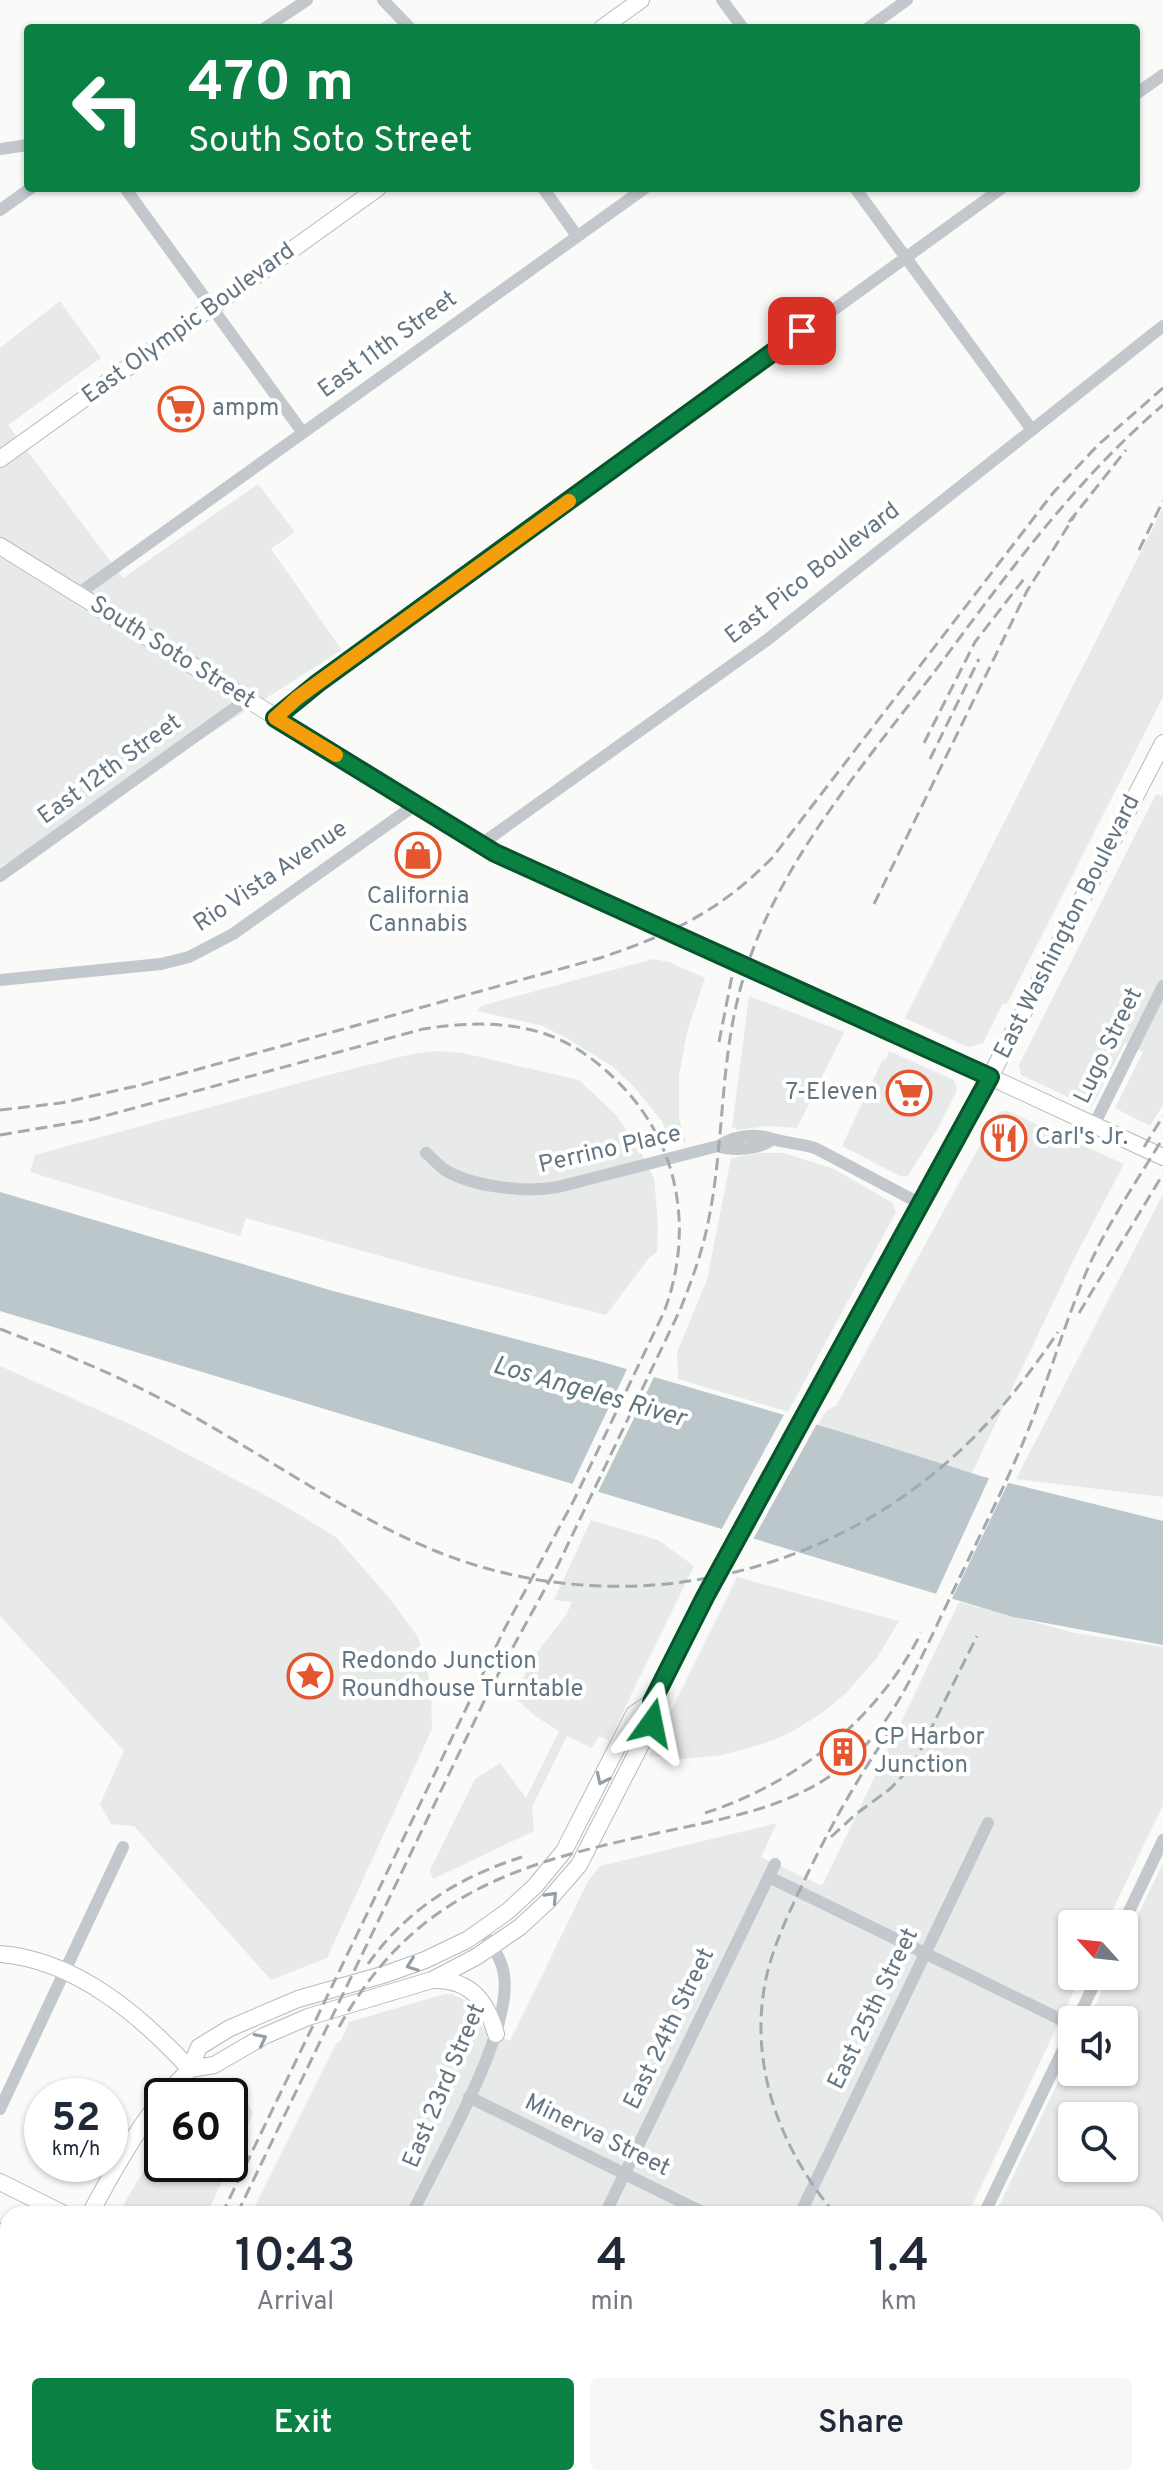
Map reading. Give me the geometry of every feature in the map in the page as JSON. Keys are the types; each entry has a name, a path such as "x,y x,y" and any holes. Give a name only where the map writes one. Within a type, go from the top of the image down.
{"main road":[{"path":"608,24 641,0"},
{"name":"East Olympic Boulevard","path":"0,459 372,192"},
{"name":"South Soto Street","path":"0,546 480,845 1163,1157"},
{"name":"East Washington Boulevard","path":"190,2069 214,2065 264,2036 308,2017 432,1980 493,1947 534,1915 579,1865 652,1723 652,1702 727,1557 990,1077 1163,743"},
{"name":"East Washington Boulevard","path":"181,2078 190,2069 199,2047 230,2028 298,1999 425,1960 482,1931 522,1899 558,1859 634,1714 652,1702"},
{"path":"0,1954 65,1971 111,1998 167,2044 190,2069"},
{"path":"432,1980 455,1982 473,1991 486,2005 496,2034"},
{"name":"East Washington Boulevard","path":"94,2206 115,2165 144,2121"},
{"path":"0,2182 49,2206"}],"street":[{"path":"271,24 307,0"},
{"path":"383,0 406,24"},
{"path":"722,0 740,24"},
{"path":"874,24 907,0"},
{"path":"1140,91 1163,75"},
{"path":"0,149 24,146"},
{"path":"0,210 25,192"},
{"path":"128,192 303,433"},
{"path":"546,192 577,236"},
{"name":"East 11th Street","path":"78,594 639,192"},
{"path":"858,192 1032,430"},
{"path":"275,718 309,690 996,192"},
{"name":"East Pico Boulevard","path":"480,845 767,640 1163,326"},
{"name":"East 12th Street","path":"0,876 246,700"},
{"name":"Rio Vista Avenue","path":"0,980 161,964 189,957 233,934 415,805"},
{"name":"Lugo Street","path":"1094,1125 1163,986"},
{"name":"Perrino Place","path":"426,1153 447,1171 493,1185 533,1191 718,1146 729,1151 767,1145 772,1139 817,1149 921,1204"},
{"name":"East 25th Street","path":"804,2206 988,1823"},
{"path":"1130,1910 1163,1840"},
{"path":"0,2109 123,1847"},
{"name":"East 24th Street","path":"609,2206 775,1864"},
{"path":"769,1877 1058,2021"},
{"name":"East 23rd Street","path":"416,2206 469,2097 496,2034 505,2000 505,1976 493,1947 482,1931"},
{"path":"988,2206 1058,2058"},
{"name":"Minerva Street","path":"469,2097 690,2206"}],"shaded area":[{"path":"60,301 101,358 8,425 123,578 258,484 295,532 271,549 342,650 0,867 0,348"},
{"path":"1163,508 1163,697 1007,1004 1003,1003 983,1043 970,1047 963,1045 905,1018"},
{"path":"1156,794 1163,794 1163,1105 1150,1126 1115,1108 1143,1052 1125,1043 1091,1108 1021,1075 1019,1065"},
{"path":"653,959 669,962 705,978 687,1032 679,1076 679,1118 686,1141 671,1145 662,1121 613,1067 543,1026 477,1011 481,1006"},
{"path":"749,996 844,1032 797,1128 732,1128"},
{"path":"437,1051 463,1053 579,1080 615,1114 635,1142 654,1178 657,1252 649,1258 606,1315 246,1218 240,1236 30,1172 35,1155 336,1073"},
{"path":"889,1051 954,1080 957,1090 908,1176 900,1176 842,1146"},
{"path":"1003,1111 1124,1164 1074,1259 971,1475 818,1424 827,1410 836,1406 998,1113"},
{"path":"784,1153 834,1169 893,1203 896,1212 788,1412 678,1379 677,1352 707,1280 731,1158"},
{"path":"1163,1194 1163,1497 1016,1479"},
{"path":"0,1366 134,1426 278,1502 336,1537 391,1600 418,1637 431,1686 432,1729 327,1958 271,1980 134,1826 111,1824 100,1804 124,1751 0,1616"},
{"path":"591,1520 658,1540 694,1566 609,1740 599,1736 592,1748 567,1736 532,1807 534,1831 433,1879 430,1870 475,1779 500,1763 526,1798 559,1731 535,1716 513,1696 538,1651 566,1615 572,1602 554,1600"},
{"path":"737,1577 899,1621 877,1658 846,1693 790,1733 723,1755 682,1759 649,1756"},
{"path":"959,1602 1075,1633 1163,1647 1163,1805 1113,1910 1058,1910 1058,1990 1074,1990 1067,2006 1058,2006 1058,2024 972,2206 255,2206 349,2022 452,1994 476,2009 482,2027 510,2041 588,1881 600,1866 777,1823 761,1857 822,1886"},
{"path":"1163,1863 1163,2206 999,2206 1058,2082 1058,2086 1138,2086 1138,2006 1095,2006 1102,1990 1138,1990 1138,1915"},
{"path":"248,2103 253,2113 248,2124"},
{"path":"144,2171 144,2182 222,2182 211,2206 123,2206"}],"water":[{"name":"Los Angeles River","path":"0,1192 333,1291 599,1361 984,1477 1163,1521 1163,1645 1013,1617 0,1311"}],"pier":[{"path":"629,1365 656,1373 596,1496 570,1489"},
{"path":"786,1411 819,1420 751,1543 719,1534"},
{"path":"991,1474 1010,1479 950,1603 934,1598"}],"railway":[{"path":"0,1110 61,1103 141,1085 600,958 672,930 713,907 772,858 1053,493 1098,445 1163,388"},
{"path":"241,2206 490,1689 557,1567 680,1310 697,1265 709,1218 725,1075 740,990 754,946 773,903 796,862 849,783 1014,566 1099,466 1163,405"},
{"path":"1069,522 1126,450"},
{"path":"1139,550 1163,501"},
{"path":"874,904 1027,591 1075,515"},
{"path":"924,743 975,642 1027,575"},
{"path":"930,759 979,659"},
{"path":"719,1042 732,976"},
{"path":"0,1135 94,1119 423,1029 467,1024 496,1025 524,1028 560,1040 608,1072 637,1104 654,1130 675,1188 679,1219 678,1250 664,1312 574,1500 505,1628 226,2206"},
{"path":"1144,1147 1163,1116"},
{"path":"339,2027 371,1978 406,1939 445,1908 487,1885 580,1851 731,1817 774,1804 835,1773 869,1742 907,1686 1004,1485 1030,1425 1091,1261 1163,1138"},
{"path":"1079,1313 1163,1174"},
{"path":"0,1329 147,1391 368,1519 438,1552 507,1574 577,1585 648,1585 717,1576 785,1557 850,1529 911,1491 966,1445 1015,1391 1058,1332"},
{"path":"705,1813 771,1784 831,1744 882,1694 921,1633"},
{"path":"831,1837 890,1789 913,1765 977,1636"},
{"path":"829,2206 797,2159 771,2098 761,2033 763,2000 769,1966 796,1899 824,1840 887,1735"},
{"path":"368,1964 400,1927 436,1897 477,1874 522,1857"}],"slow traffic":[{"path":"336,755 275,718 297,698 569,501"}],"place":[{"name":"ampm","path":"181,409"},
{"name":"California Cannabis","path":"418,855"},
{"name":"7-Eleven","path":"909,1093"},
{"name":"Carl's Jr.","path":"1004,1138"},
{"name":"Redondo Junction Roundhouse Turntable","path":"310,1676"},
{"name":"CP Harbor Junction","path":"843,1752"}],"route":[{"path":"652,1723 652,1702 705,1597 990,1077 495,853 275,718 297,698 802,331"}]}
